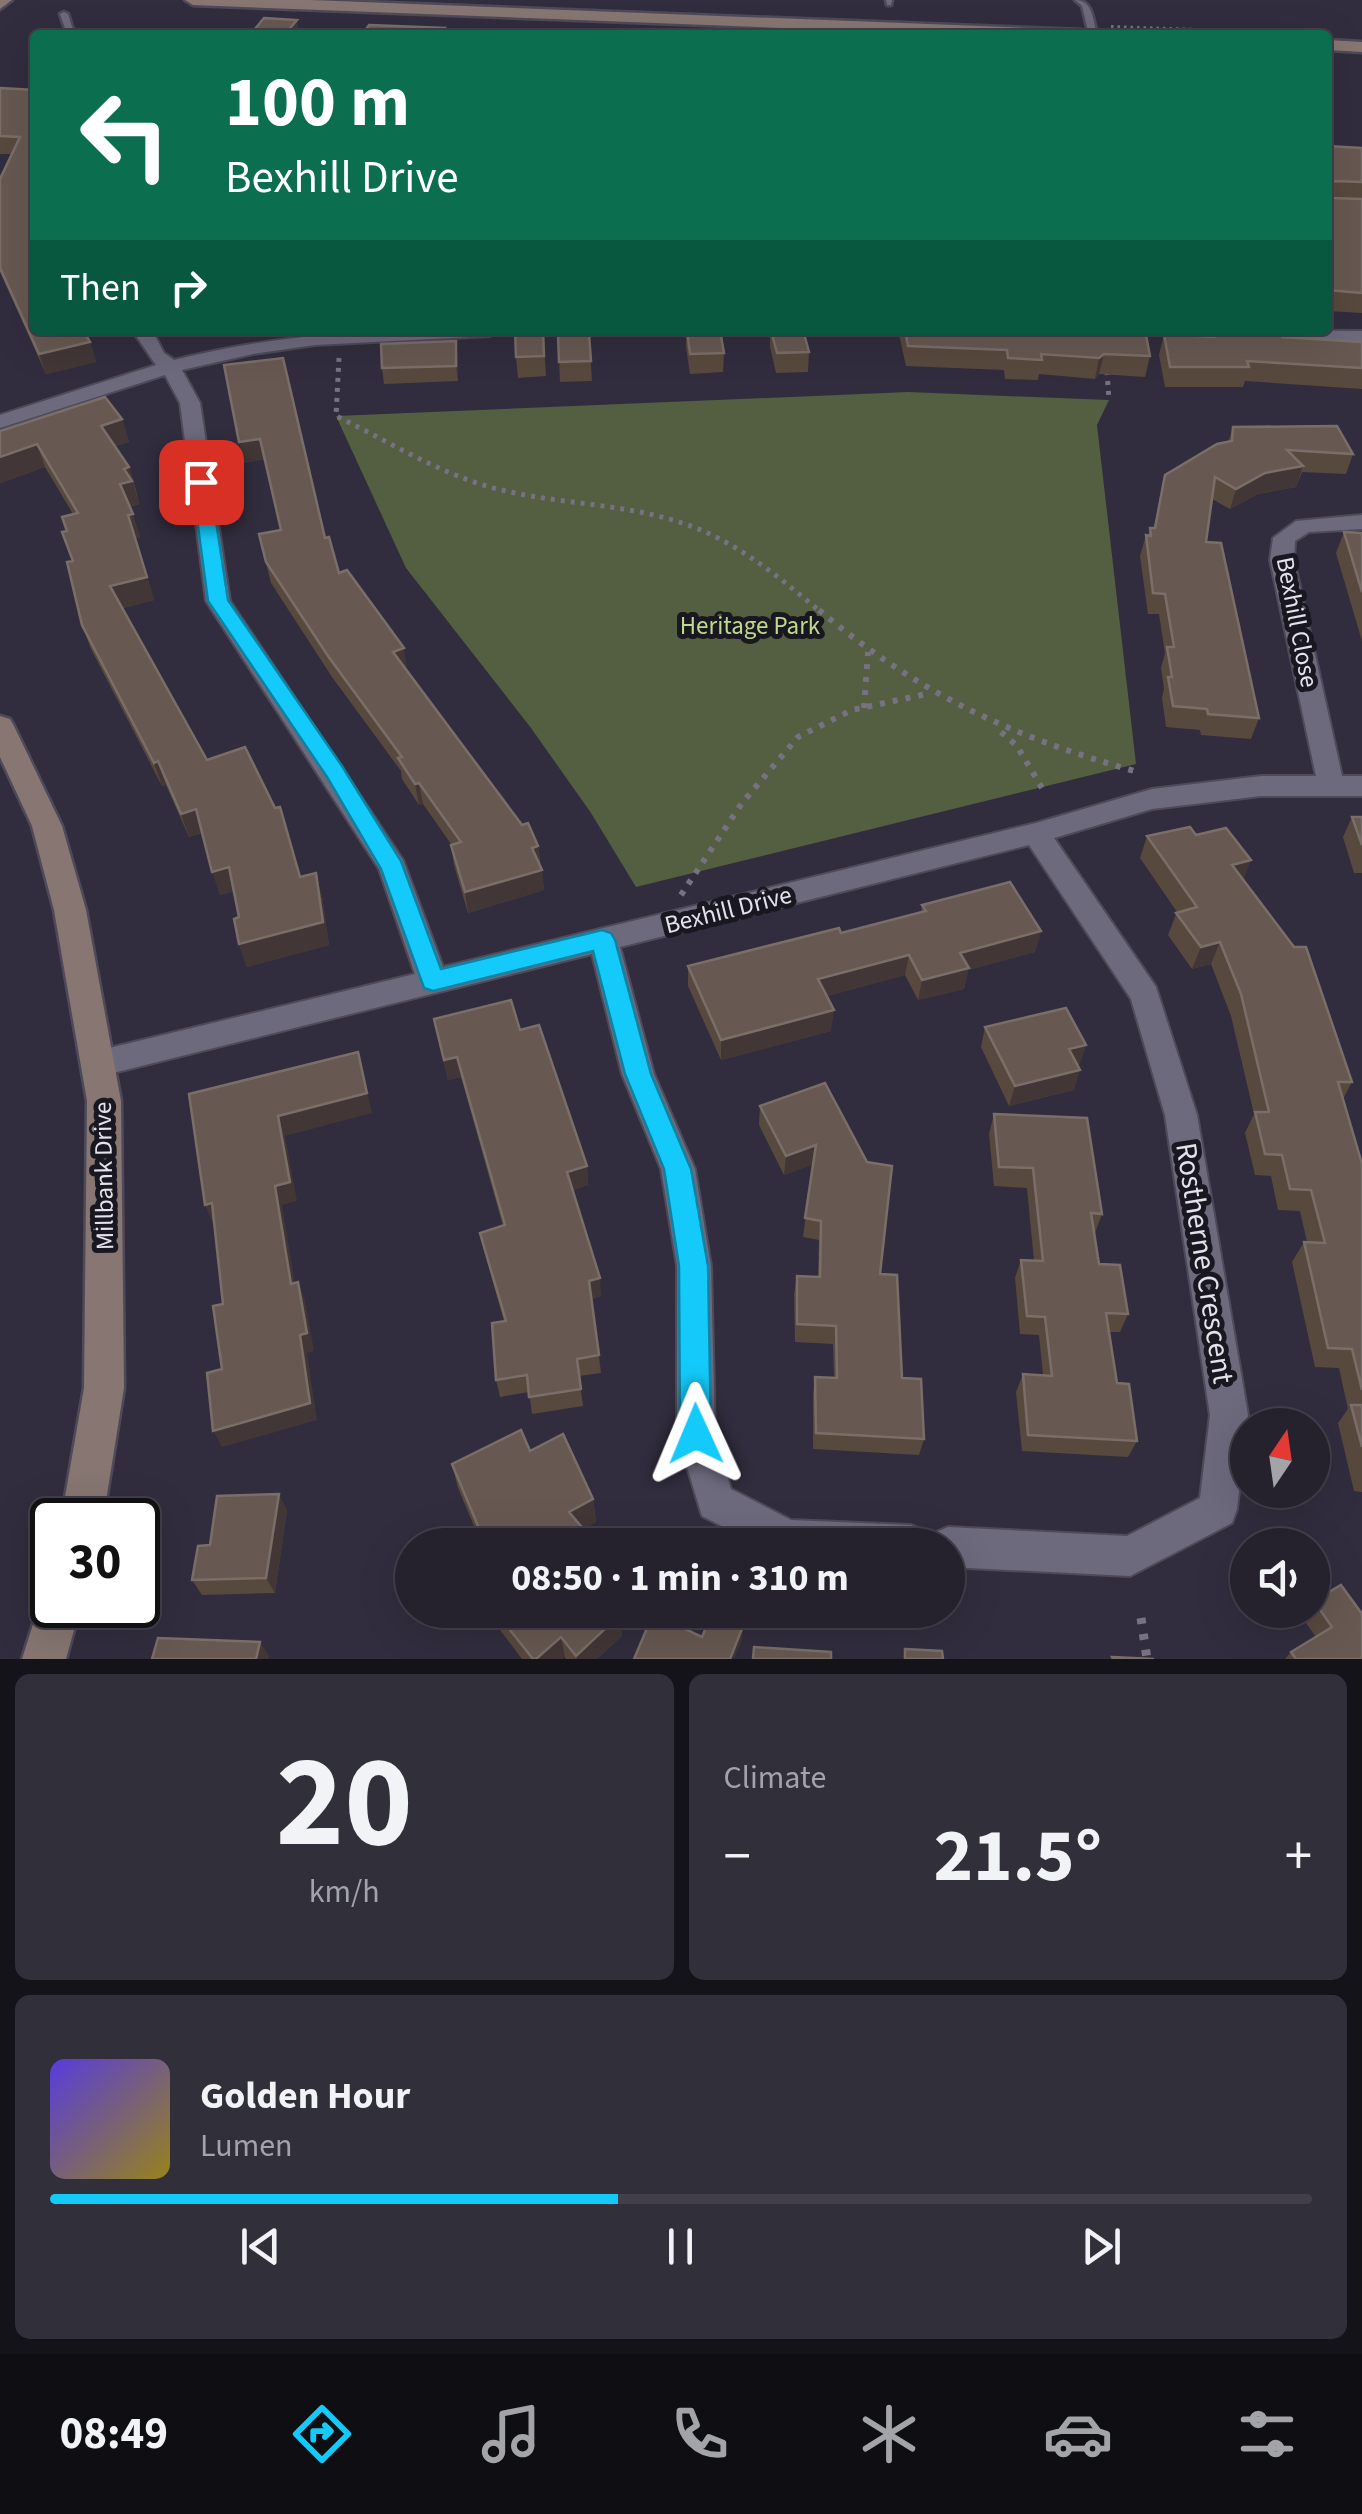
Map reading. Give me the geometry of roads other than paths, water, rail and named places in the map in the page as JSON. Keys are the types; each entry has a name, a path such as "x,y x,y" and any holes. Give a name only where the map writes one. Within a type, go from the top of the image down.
{"main road":[{"path":"193,0 955,30"},
{"path":"1332,46 1362,47"},
{"name":"Millbank Drive","path":"0,726 46,826 70,910 104,1101 104,1388 86,1498"},
{"path":"44,1659 52,1628"}],"street":[{"path":"145,335 156,356 171,368 190,403 218,601 334,772 393,868 433,981"},
{"path":"0,422 171,368 289,342 376,335"},
{"path":"1323,335 1362,337"},
{"name":"Bexhill Close","path":"1332,786 1282,560 1284,538 1304,526 1362,522"},
{"name":"Bexhill Drive","path":"97,1064 1036,834 1152,799 1262,786 1362,786"},
{"name":"Rostherne Crescent","path":"965,1548 1130,1556 1218,1508 1229,1415 1181,1115 1145,996 1036,834"},
{"path":"602,940 638,1074 678,1169 694,1266 696,1434 716,1502 767,1528"}],"lane":[{"path":"1078,0 1086,5 1092,30"},
{"path":"64,14 69,30"}],"park label":[{"name":"Heritage Park","path":"750,625"}]}
